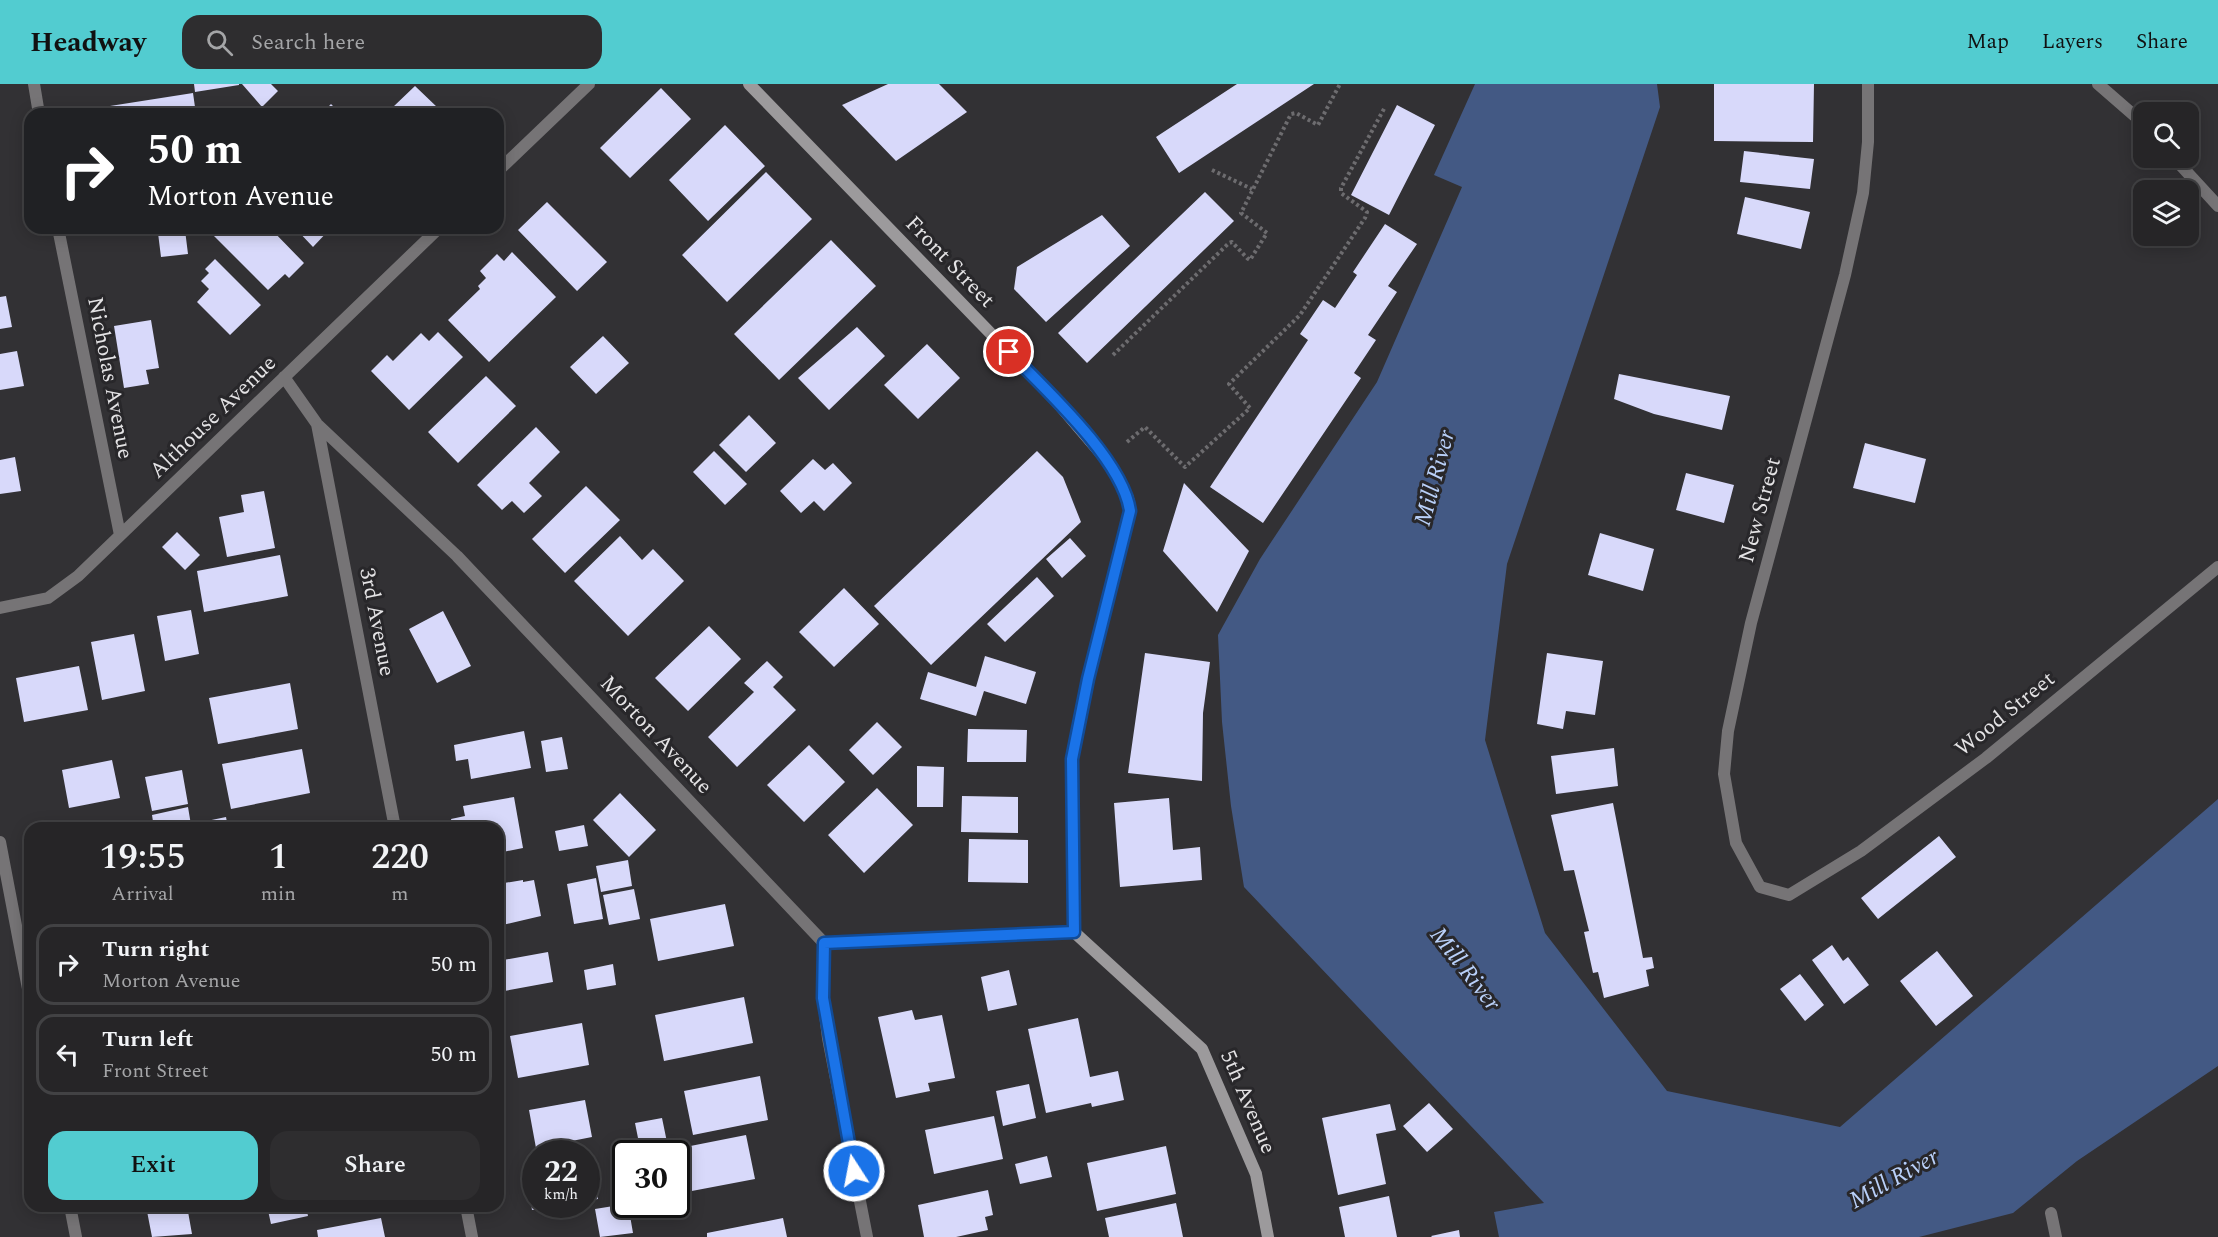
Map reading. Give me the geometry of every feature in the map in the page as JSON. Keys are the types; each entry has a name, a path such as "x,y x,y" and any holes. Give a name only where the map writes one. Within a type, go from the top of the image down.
{"street":[{"path":"34,84 38,108"},
{"path":"504,165 589,84"},
{"name":"Front Street","path":"749,84 1057,402 1110,464 1128,498 1130,511 1088,679 1072,759 1074,932"},
{"name":"New Street","path":"1811,881 1789,895 1760,887 1736,843 1724,774 1728,731 1751,623 1845,275 1863,193 1868,142 1868,84"},
{"path":"2098,84 2133,114"},
{"path":"2183,168 2218,206"},
{"name":"Nicholas Avenue","path":"59,234 120,536"},
{"name":"Althouse Avenue","path":"0,608 48,598 78,576 433,234"},
{"name":"Morton Avenue","path":"284,377 317,424 457,556 824,943"},
{"name":"3rd Avenue","path":"317,424 393,822"},
{"name":"Wood Street","path":"1811,881 1861,851 1986,758 2218,567"},
{"path":"0,842 24,968"},
{"path":"867,1237 828,1038 823,998 824,943 1074,932"},
{"name":"5th Avenue","path":"1074,932 1202,1049 1256,1173 1268,1237"},
{"path":"71,1212 75,1237"},
{"path":"467,1212 472,1237"},
{"path":"2051,1213 2056,1237"}],"path":[{"path":"1113,355 1228,243 1232,242 1250,260 1268,233 1242,216 1241,213 1252,190 1291,114 1296,113 1320,124 1340,84"},
{"path":"1127,442 1145,428 1185,467 1250,408 1229,384 1300,315 1365,218 1367,212 1341,193 1341,188 1385,107"},
{"path":"1212,170 1252,190"}],"water":[{"name":"Mill River","path":"1475,84 1657,84 1660,107 1507,564 1485,740 1545,933 1667,1091 1840,1127 2218,799 2218,1066 2077,1161 2013,1213 1919,1237 1499,1237 1494,1212 1544,1203 1244,887 1231,806 1222,722 1218,635 1260,559 1377,382 1462,187 1434,175"}],"building":[{"path":"194,84 239,84 239,85 195,92"},
{"path":"242,84 271,84 278,91 262,107"},
{"path":"888,84 939,84 967,112 896,161 842,105"},
{"path":"1237,84 1314,84 1179,173 1156,137"},
{"path":"1714,84 1814,84 1813,142 1714,141"},
{"path":"415,86 438,108 394,108"},
{"path":"661,88 691,119 630,178 600,148"},
{"path":"193,93 195,108 110,108 110,106"},
{"path":"1397,105 1435,125 1389,215 1351,195"},
{"path":"725,125 765,166 708,221 669,180"},
{"path":"1744,151 1814,159 1810,189 1740,182"},
{"path":"766,172 812,219 727,302 682,255"},
{"path":"1205,192 1234,221 1087,363 1058,333"},
{"path":"1745,197 1810,212 1801,249 1737,234"},
{"path":"547,202 607,262 577,291 518,230"},
{"path":"1102,215 1130,246 1046,322 1014,289 1017,267"},
{"path":"1385,224 1417,244 1388,286 1397,292 1368,335 1376,340 1354,373 1361,378 1263,523 1210,487 1308,340 1300,334 1323,300 1335,308 1357,275 1353,272"},
{"path":"158,234 186,234 188,254 161,257"},
{"path":"216,234 276,234 304,263 289,278 285,274 268,290 214,236"},
{"path":"301,234 325,234 313,247"},
{"path":"831,240 876,286 779,380 734,334"},
{"path":"512,252 556,297 489,362 448,320 480,289 478,286 486,278 480,271 497,254 504,261"},
{"path":"215,259 261,305 230,335 197,302 209,289 201,281 209,273 205,269"},
{"path":"6,296 12,327 0,329 0,297"},
{"path":"151,320 159,368 146,370 149,384 124,388 114,326"},
{"path":"857,327 885,356 829,410 798,378"},
{"path":"438,332 463,357 409,410 371,371 387,355 393,361 421,333 429,341"},
{"path":"603,336 629,363 596,394 570,367"},
{"path":"927,344 960,378 918,419 884,385"},
{"path":"17,351 24,386 0,390 0,354"},
{"path":"1619,374 1730,396 1722,430 1654,414 1614,399"},
{"path":"486,376 516,406 458,463 428,432"},
{"path":"749,415 776,443 746,472 719,445"},
{"path":"536,427 560,452 529,483 542,496 524,513 512,501 502,510 477,485"},
{"path":"1865,443 1926,459 1915,503 1853,488"},
{"path":"714,451 747,484 725,505 693,472"},
{"path":"1037,451 1063,477 1081,522 931,665 874,606"},
{"path":"15,457 21,491 0,494 0,460"},
{"path":"813,459 825,470 833,463 852,483 824,511 814,501 801,513 780,491"},
{"path":"1686,473 1734,485 1724,523 1676,510"},
{"path":"1184,483 1249,551 1217,612 1163,551"},
{"path":"586,486 620,520 565,573 532,539"},
{"path":"264,491 275,548 227,557 219,517 244,512 241,495"},
{"path":"177,532 200,555 185,570 162,547"},
{"path":"1600,533 1654,549 1643,591 1588,575"},
{"path":"620,536 642,560 653,549 684,581 628,636 574,581"},
{"path":"1070,538 1086,556 1062,578 1046,559"},
{"path":"280,555 288,596 204,612 197,571"},
{"path":"1037,577 1054,596 1005,642 987,624"},
{"path":"844,588 879,624 834,667 799,632"},
{"path":"191,610 199,654 165,661 157,616"},
{"path":"443,611 471,666 437,683 409,629"},
{"path":"709,626 741,659 688,711 655,678"},
{"path":"134,634 145,691 102,700 91,642"},
{"path":"1145,653 1210,662 1203,713 1202,781 1128,773"},
{"path":"1547,653 1603,661 1595,715 1566,711 1563,729 1537,724"},
{"path":"985,656 1036,672 1026,704 984,691 976,716 920,699 928,672 976,687"},
{"path":"767,661 783,677 773,687 796,710 737,767 708,737 754,692 744,683"},
{"path":"79,666 88,710 24,722 16,678"},
{"path":"290,683 298,729 218,744 209,698"},
{"path":"877,722 902,747 873,775 849,750"},
{"path":"968,729 1027,730 1026,762 967,762"},
{"path":"524,731 531,768 471,779 468,759 456,761 454,745"},
{"path":"562,737 568,769 546,772 541,741"},
{"path":"809,745 845,782 804,822 767,785"},
{"path":"1614,748 1618,786 1556,794 1551,756"},
{"path":"302,749 310,793 231,809 222,764"},
{"path":"112,760 120,798 69,808 62,770"},
{"path":"917,766 944,767 943,807 917,807"},
{"path":"182,770 188,804 152,811 145,777"},
{"path":"877,788 913,825 864,873 828,835"},
{"path":"620,793 656,830 629,857 593,820"},
{"path":"962,796 1018,797 1018,833 961,832"},
{"path":"514,797 523,848 504,852 504,822 452,822 451,819 465,816 463,806"},
{"path":"1169,798 1173,850 1200,847 1202,880 1120,887 1114,803"},
{"path":"1613,803 1643,958 1652,957 1654,968 1646,970 1649,986 1604,998 1598,972 1593,973 1584,932 1589,931 1574,870 1564,871 1551,815"},
{"path":"188,807 190,822 153,822 152,815"},
{"path":"226,817 227,822 202,822"},
{"path":"584,825 588,846 559,851 555,831"},
{"path":"1939,836 1956,857 1878,919 1861,898"},
{"path":"969,839 1028,840 1028,883 968,882"},
{"path":"628,860 632,886 601,892 596,866"},
{"path":"596,878 603,919 574,924 567,884"},
{"path":"534,880 541,916 504,925 504,883"},
{"path":"634,889 640,919 609,925 603,895"},
{"path":"725,904 734,946 658,961 650,919"},
{"path":"1832,945 1843,961 1848,957 1869,985 1844,1004 1812,960"},
{"path":"1937,951 1973,996 1936,1026 1900,981"},
{"path":"548,952 553,982 504,991 504,960"},
{"path":"613,964 616,985 587,990 584,970"},
{"path":"1009,970 1017,1005 988,1011 981,977"},
{"path":"1800,974 1824,1005 1805,1021 1780,989"},
{"path":"744,997 753,1043 664,1061 655,1015"},
{"path":"912,1010 915,1020 942,1015 955,1078 928,1083 930,1091 896,1098 878,1017"},
{"path":"1078,1018 1090,1077 1118,1071 1124,1100 1092,1107 1091,1103 1046,1113 1028,1029"},
{"path":"582,1023 589,1065 518,1078 510,1036"},
{"path":"760,1076 768,1120 693,1135 684,1091"},
{"path":"1029,1084 1036,1118 1003,1126 996,1091"},
{"path":"585,1100 592,1137 577,1140 535,1140 529,1110"},
{"path":"1429,1103 1453,1129 1427,1152 1403,1126"},
{"path":"1390,1104 1396,1130 1376,1134 1386,1184 1338,1195 1322,1118"},
{"path":"994,1116 1003,1159 934,1174 925,1130"},
{"path":"662,1118 667,1140 638,1140 635,1123"},
{"path":"746,1135 755,1179 690,1191 690,1146"},
{"path":"1166,1146 1176,1194 1097,1211 1087,1163"},
{"path":"1047,1156 1052,1177 1020,1184 1015,1164"},
{"path":"988,1190 993,1215 985,1217 988,1230 956,1237 924,1237 918,1205"},
{"path":"1389,1196 1397,1237 1345,1237 1339,1207"},
{"path":"1176,1203 1183,1237 1109,1237 1105,1218"},
{"path":"612,1206 612,1218 630,1218 633,1233 600,1237 597,1218 600,1218 600,1208"},
{"path":"147,1212 188,1212 192,1234 152,1237"},
{"path":"268,1212 307,1212 308,1216 271,1224"},
{"path":"381,1218 385,1237 318,1237 317,1230"},
{"path":"783,1218 787,1237 707,1237 707,1233"},
{"path":"1459,1230 1460,1237 1431,1236"}],"route":[{"path":"854,1171 828,1038 823,998 824,943 1074,932 1072,759 1088,679 1130,511 1128,498 1110,464 1057,402 1009,352"}]}
